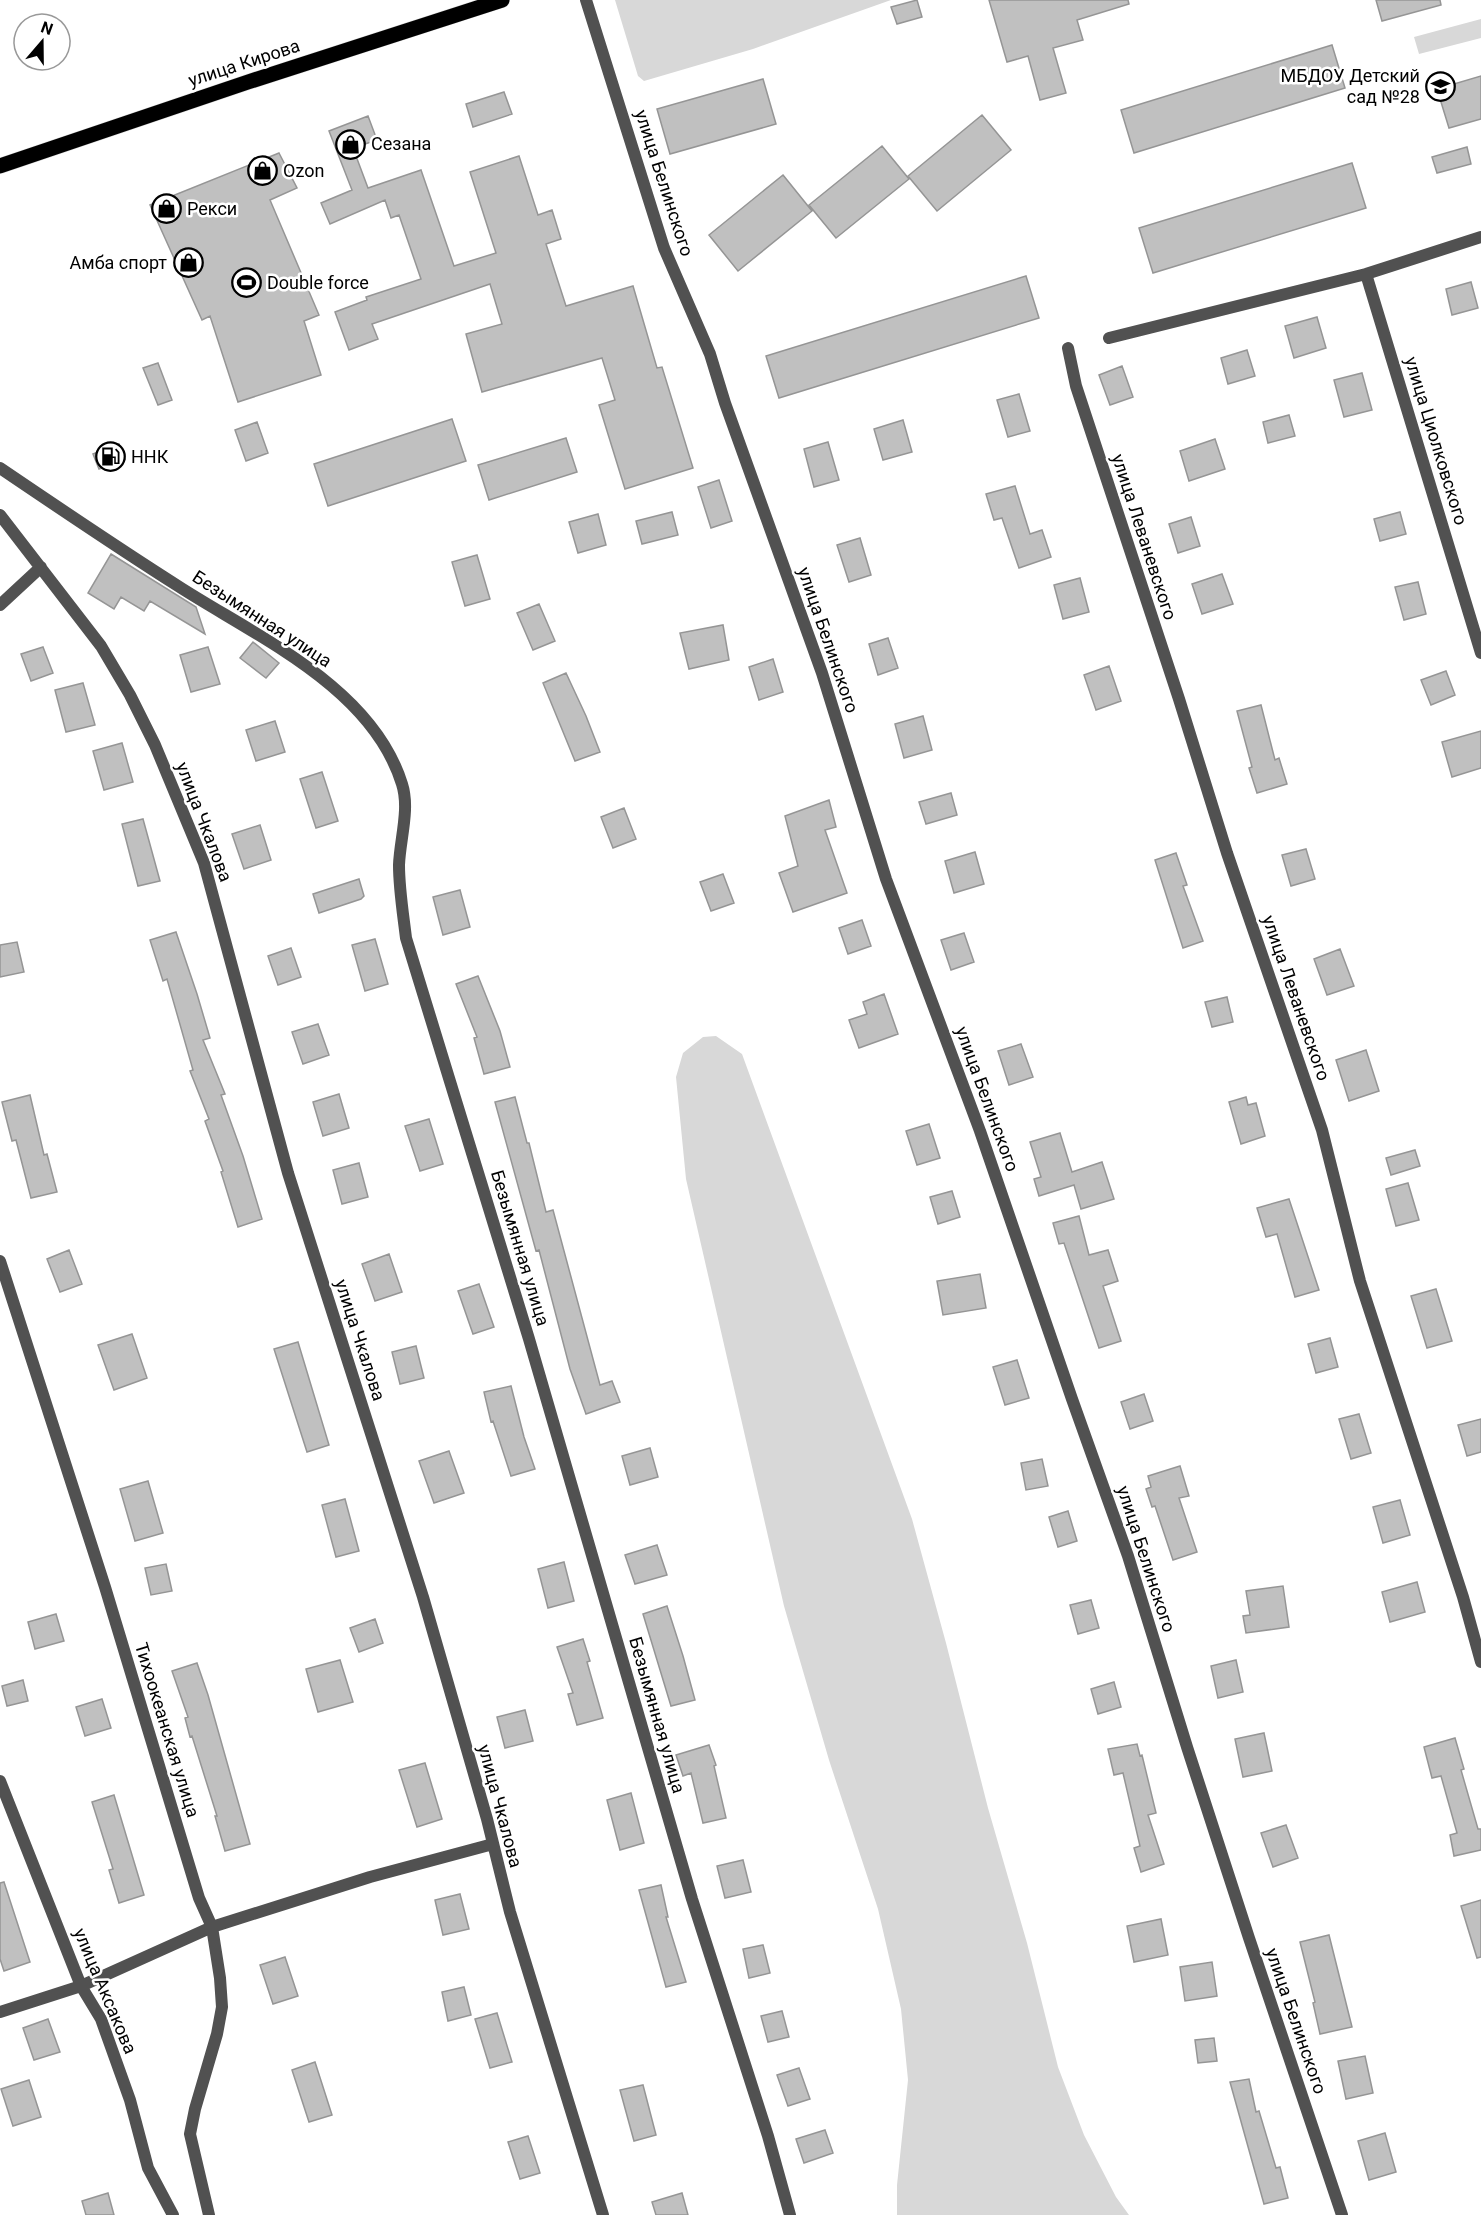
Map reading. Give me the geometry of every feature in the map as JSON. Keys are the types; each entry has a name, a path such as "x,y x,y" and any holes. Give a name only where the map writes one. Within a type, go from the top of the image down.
{"main road":[{"name":"улица Кирова","path":"0,166 248,82 502,0"}],"street":[{"name":"улица Белинского","path":"586,0 664,248 710,354 725,403 822,673 886,879 980,1131 1128,1556 1186,1747 1342,2215"},
{"path":"1109,338 1366,274 1481,237"},
{"name":"улица Циолковского","path":"1366,274 1481,653"},
{"name":"улица Леваневского","path":"1068,348 1076,386 1227,853 1322,1130 1360,1281 1463,1597 1481,1662"},
{"name":"Безымянная улица","path":"0,468 88,528 313,671 354,707 376,732 396,770 402,785 404,801 399,881 406,938 533,1350 692,1899 768,2136 790,2215"},
{"name":"улица Чкалова","path":"0,515 101,646 130,695 155,745 204,863 288,1173 423,1597 513,1923 603,2215"},
{"path":"0,605 41,567"},
{"name":"Тихоокеанская улица","path":"0,1261 98,1565 199,1898 212,1927 222,2007 218,2034 195,2109 190,2134 208,2215"},
{"name":"улица Аксакова","path":"0,1781 81,1986 101,2019 130,2100 148,2168 173,2215"},
{"path":"0,2012 81,1986 212,1927 370,1876 493,1845"}],"shaded area":[{"path":"615,0 891,0 753,49 644,81 638,76"},
{"path":"1481,19 1481,38 1419,54 1414,37"},
{"path":"716,1036 742,1054 912,1519 988,1808 1027,1943 1058,2067 1084,2135 1116,2197 1129,2215 897,2215 897,2185 908,2080 901,2009 878,1909 829,1760 784,1606 686,1179 676,1077 683,1053 703,1037"}],"building":[{"path":"917,0 922,17 897,24 891,7"},
{"path":"989,0 1128,0 1129,4 1077,20 1083,40 1053,48 1066,93 1040,100 1028,56 1007,62"},
{"path":"1376,0 1440,0 1441,5 1382,21"},
{"path":"1332,45 1345,88 1134,153 1121,110"},
{"path":"1481,76 1481,119 1449,128 1437,89"},
{"path":"763,79 776,124 670,154 657,109"},
{"path":"504,92 512,114 473,127 466,104"},
{"path":"982,115 1011,150 937,211 908,176"},
{"path":"368,116 377,140 353,148 368,188 421,170 454,266 496,253 470,172 519,156 538,215 552,210 561,239 546,244 566,306 633,286 657,368 662,367 693,468 625,489 599,405 615,400 602,358 482,392 466,334 502,324 490,284 372,324 378,339 349,350 335,312 367,300 366,297 421,279 399,215 391,218 385,200 330,224 321,203 352,190 329,131"},
{"path":"882,146 909,179 836,238 809,205"},
{"path":"1467,147 1471,164 1437,173 1432,157"},
{"path":"279,153 297,188 270,200 319,315 304,321 321,375 238,402 210,316 202,320 150,205"},
{"path":"1352,163 1366,208 1153,273 1139,228"},
{"path":"783,175 812,211 738,271 709,235"},
{"path":"1026,276 1039,318 779,398 766,356"},
{"path":"1471,282 1478,308 1452,315 1446,289"},
{"path":"1317,317 1326,348 1294,358 1285,326"},
{"path":"1247,350 1255,376 1228,384 1221,358"},
{"path":"158,363 172,400 158,405 143,368"},
{"path":"1122,366 1133,397 1110,405 1099,375"},
{"path":"1362,373 1372,410 1344,417 1334,380"},
{"path":"1019,394 1030,431 1008,437 997,400"},
{"path":"1289,415 1295,436 1268,443 1263,422"},
{"path":"452,419 466,461 328,506 314,464"},
{"path":"903,420 912,452 883,460 874,429"},
{"path":"257,422 268,453 246,461 235,430"},
{"path":"566,438 577,472 489,500 478,465"},
{"path":"1215,439 1225,469 1189,481 1180,451"},
{"path":"828,442 839,480 814,487 804,449"},
{"path":"119,444 125,459 99,469 93,454"},
{"path":"719,480 732,521 711,528 698,487"},
{"path":"1015,486 1030,534 1042,530 1051,557 1019,568 1002,518 994,520 986,494"},
{"path":"672,512 678,535 642,544 636,521"},
{"path":"1400,512 1406,534 1380,541 1374,519"},
{"path":"598,514 606,545 578,553 569,522"},
{"path":"1191,517 1200,546 1178,553 1169,524"},
{"path":"860,538 871,575 849,582 837,545"},
{"path":"111,554 196,607 205,634 150,601 144,611 121,597 114,609 88,593"},
{"path":"477,555 490,599 465,606 452,562"},
{"path":"1222,574 1233,604 1202,614 1192,584"},
{"path":"1080,578 1089,612 1063,619 1054,585"},
{"path":"1418,582 1426,614 1404,620 1395,587"},
{"path":"539,604 555,641 533,650 517,613"},
{"path":"723,625 729,660 689,669 680,633"},
{"path":"888,638 898,668 878,675 869,644"},
{"path":"253,642 279,663 266,678 240,658"},
{"path":"43,647 53,673 31,681 21,654"},
{"path":"208,647 220,684 191,692 180,655"},
{"path":"773,659 783,692 759,700 749,667"},
{"path":"1109,666 1121,701 1096,710 1084,675"},
{"path":"1446,671 1455,695 1431,705 1421,680"},
{"path":"566,673 600,752 575,761 543,683"},
{"path":"83,683 95,725 66,732 55,690"},
{"path":"1261,705 1275,760 1279,758 1287,784 1257,793 1249,768 1252,767 1237,711"},
{"path":"923,716 932,750 904,758 895,724"},
{"path":"275,721 285,752 256,761 246,730"},
{"path":"1481,731 1481,768 1452,777 1442,742"},
{"path":"122,743 133,782 104,790 93,751"},
{"path":"322,772 338,821 316,828 300,779"},
{"path":"951,793 957,815 926,824 919,802"},
{"path":"829,800 836,827 825,830 847,893 793,912 779,873 798,866 785,816"},
{"path":"624,808 636,839 613,848 601,817"},
{"path":"143,819 160,881 138,886 122,824"},
{"path":"260,825 271,860 244,869 232,834"},
{"path":"1306,849 1315,879 1291,886 1282,855"},
{"path":"975,852 984,884 954,893 945,861"},
{"path":"1176,853 1187,885 1183,886 1203,941 1183,948 1155,860"},
{"path":"723,874 734,903 711,911 700,882"},
{"path":"359,879 364,896 361,899 319,913 313,894"},
{"path":"460,890 470,927 443,935 433,897"},
{"path":"862,920 871,946 848,954 839,928"},
{"path":"176,932 210,1038 203,1040 225,1094 221,1095 262,1219 238,1227 221,1172 223,1171 205,1121 209,1119 190,1071 193,1070 167,979 163,981 150,940"},
{"path":"964,933 974,962 951,970 941,940"},
{"path":"375,939 388,984 365,991 352,945"},
{"path":"17,942 24,972 0,977 0,945"},
{"path":"291,948 301,977 278,985 268,956"},
{"path":"1340,949 1354,986 1327,995 1314,959"},
{"path":"478,976 500,1031 510,1067 484,1074 474,1038 477,1037 456,984"},
{"path":"884,994 898,1034 859,1048 849,1020 867,1014 863,1002"},
{"path":"1227,997 1233,1022 1212,1027 1205,1002"},
{"path":"318,1024 329,1055 303,1064 292,1032"},
{"path":"1021,1044 1033,1077 1009,1085 998,1051"},
{"path":"1366,1050 1379,1091 1349,1101 1336,1060"},
{"path":"339,1094 349,1128 323,1136 313,1102"},
{"path":"30,1095 44,1155 47,1154 57,1192 31,1198 16,1140 12,1141 2,1102"},
{"path":"515,1097 546,1212 553,1210 600,1385 612,1381 620,1402 586,1414 570,1369 539,1250 536,1251 495,1102"},
{"path":"1246,1097 1248,1105 1256,1103 1265,1136 1241,1144 1229,1102"},
{"path":"429,1119 443,1164 420,1171 405,1126"},
{"path":"929,1124 940,1158 917,1165 906,1131"},
{"path":"1060,1133 1072,1172 1102,1162 1114,1199 1081,1209 1074,1185 1039,1196 1034,1179 1041,1177 1030,1142"},
{"path":"1415,1150 1420,1166 1391,1175 1386,1158"},
{"path":"359,1163 368,1197 342,1204 333,1170"},
{"path":"1408,1183 1419,1220 1396,1226 1386,1189"},
{"path":"952,1191 960,1217 938,1224 930,1197"},
{"path":"1289,1199 1319,1290 1295,1297 1277,1234 1266,1237 1257,1208"},
{"path":"1079,1216 1089,1255 1108,1250 1118,1281 1103,1286 1121,1341 1099,1348 1064,1243 1059,1244 1053,1223"},
{"path":"69,1250 82,1284 60,1292 47,1259"},
{"path":"389,1254 402,1292 375,1301 362,1264"},
{"path":"980,1274 986,1308 943,1315 937,1281"},
{"path":"479,1284 494,1327 473,1334 458,1291"},
{"path":"1436,1289 1452,1341 1427,1348 1411,1296"},
{"path":"132,1334 147,1378 114,1390 98,1345"},
{"path":"1330,1338 1338,1367 1316,1373 1308,1344"},
{"path":"298,1342 329,1445 307,1452 274,1349"},
{"path":"416,1346 424,1378 400,1384 392,1352"},
{"path":"1017,1360 1029,1398 1005,1405 993,1367"},
{"path":"511,1386 535,1469 511,1476 493,1421 491,1422 484,1392"},
{"path":"1144,1394 1153,1421 1130,1429 1121,1402"},
{"path":"1359,1414 1371,1453 1351,1459 1339,1419"},
{"path":"1481,1419 1481,1452 1467,1456 1458,1425"},
{"path":"650,1448 658,1477 630,1485 622,1456"},
{"path":"449,1451 464,1493 434,1503 419,1461"},
{"path":"1042,1459 1048,1486 1026,1490 1021,1463"},
{"path":"1180,1466 1189,1496 1179,1498 1197,1552 1173,1560 1155,1506 1152,1507 1146,1489 1151,1487 1148,1476"},
{"path":"148,1481 163,1533 135,1541 120,1489"},
{"path":"345,1499 359,1551 336,1557 322,1505"},
{"path":"1400,1500 1410,1535 1383,1543 1373,1507"},
{"path":"1068,1511 1077,1541 1058,1547 1049,1517"},
{"path":"657,1545 667,1575 635,1584 625,1555"},
{"path":"564,1562 574,1601 548,1608 538,1569"},
{"path":"166,1564 172,1591 151,1595 145,1568"},
{"path":"1417,1582 1425,1612 1390,1622 1382,1592"},
{"path":"1283,1586 1289,1627 1246,1633 1243,1616 1250,1615 1246,1591"},
{"path":"1091,1600 1099,1628 1078,1634 1070,1605"},
{"path":"667,1606 695,1700 671,1706 643,1614"},
{"path":"56,1614 64,1641 35,1649 28,1622"},
{"path":"375,1619 383,1643 359,1652 350,1628"},
{"path":"583,1639 603,1718 577,1725 568,1694 573,1693 557,1647"},
{"path":"340,1660 353,1702 318,1712 306,1669"},
{"path":"1236,1660 1243,1692 1218,1698 1211,1666"},
{"path":"197,1663 250,1844 225,1851 215,1816 217,1816 192,1736 190,1737 185,1718 188,1717 172,1671"},
{"path":"23,1680 28,1701 7,1706 2,1686"},
{"path":"1114,1682 1121,1707 1098,1714 1091,1689"},
{"path":"102,1699 111,1728 85,1736 76,1707"},
{"path":"525,1710 533,1741 505,1748 497,1717"},
{"path":"1264,1733 1272,1771 1243,1777 1235,1739"},
{"path":"1455,1738 1464,1769 1461,1770 1478,1829 1481,1829 1481,1850 1454,1856 1450,1835 1457,1833 1441,1776 1432,1778 1424,1747"},
{"path":"1137,1744 1140,1756 1142,1755 1156,1813 1148,1815 1164,1864 1141,1872 1134,1848 1140,1846 1123,1773 1114,1775 1108,1749"},
{"path":"709,1745 716,1765 714,1766 726,1818 703,1823 691,1773 683,1776 676,1755"},
{"path":"425,1763 442,1819 417,1827 399,1770"},
{"path":"631,1793 644,1843 620,1850 607,1800"},
{"path":"114,1795 144,1895 119,1903 109,1870 113,1869 92,1802"},
{"path":"1286,1825 1298,1858 1273,1867 1261,1833"},
{"path":"743,1860 751,1892 725,1898 717,1866"},
{"path":"4,1882 30,1962 4,1971 0,1959 0,1883"},
{"path":"661,1885 668,1917 666,1917 686,1982 666,1987 639,1890"},
{"path":"460,1894 469,1929 443,1935 435,1900"},
{"path":"1481,1900 1481,1957 1477,1958 1461,1906"},
{"path":"1161,1919 1168,1955 1134,1962 1127,1926"},
{"path":"1329,1935 1352,2027 1320,2034 1313,2003 1315,2002 1300,1942"},
{"path":"763,1945 770,1973 749,1978 743,1949"},
{"path":"285,1957 298,1996 273,2004 260,1965"},
{"path":"1212,1962 1217,1996 1185,2001 1180,1967"},
{"path":"464,1987 471,2015 448,2021 442,1992"},
{"path":"782,2011 789,2037 768,2042 761,2016"},
{"path":"497,2013 512,2062 490,2068 475,2019"},
{"path":"48,2019 60,2052 34,2060 23,2028"},
{"path":"1214,2038 1217,2061 1198,2063 1195,2040"},
{"path":"1365,2056 1373,2093 1346,2099 1338,2061"},
{"path":"315,2062 332,2115 309,2122 292,2070"},
{"path":"799,2068 810,2099 788,2106 777,2075"},
{"path":"1249,2079 1256,2112 1259,2111 1276,2168 1280,2167 1288,2198 1264,2204 1230,2082"},
{"path":"29,2080 41,2117 13,2126 1,2089"},
{"path":"643,2085 656,2135 634,2141 620,2090"},
{"path":"825,2130 833,2153 804,2163 796,2139"},
{"path":"1385,2133 1396,2172 1369,2180 1358,2141"},
{"path":"528,2136 540,2173 520,2179 508,2142"},
{"path":"108,2193 114,2215 86,2215 82,2201"},
{"path":"682,2193 688,2215 656,2215 652,2202"}],"place":[{"name":"МБДОУ Детский сад №28","path":"1441,86"},
{"name":"Сезана","path":"350,144"},
{"name":"Ozon","path":"262,171"},
{"name":"Рекси","path":"166,209"},
{"name":"Амба спорт","path":"188,263"},
{"name":"Double force","path":"246,283"},
{"name":"ННК","path":"110,457"}]}
